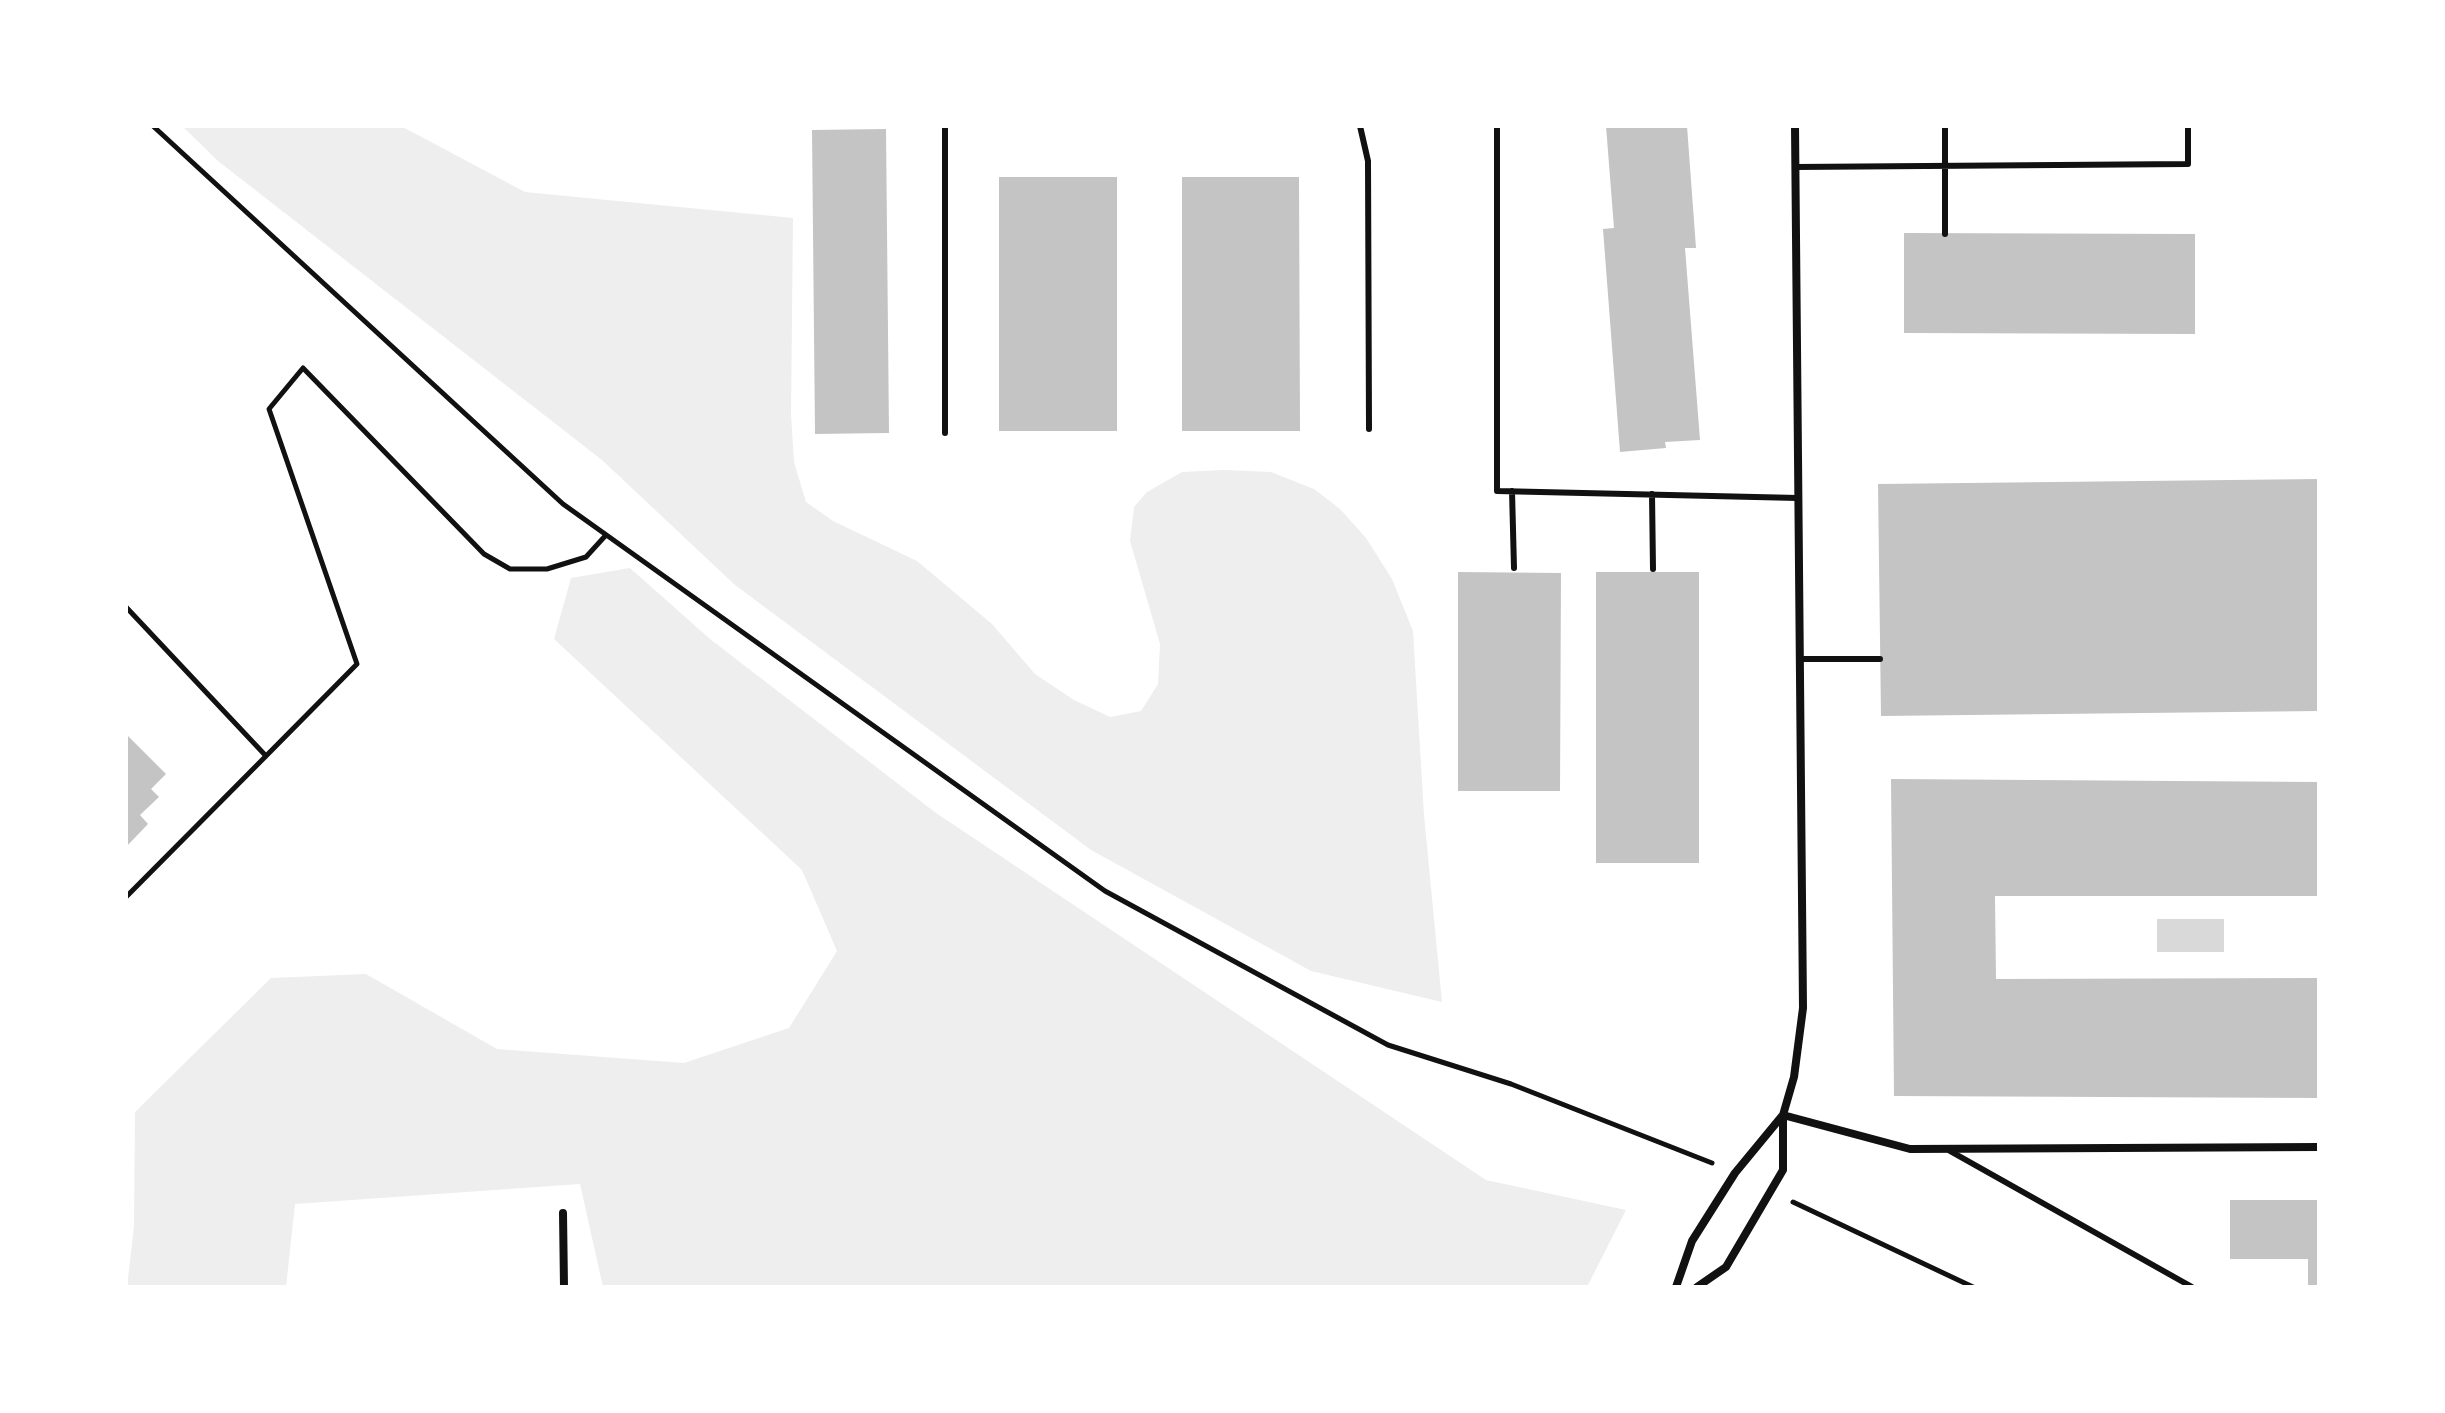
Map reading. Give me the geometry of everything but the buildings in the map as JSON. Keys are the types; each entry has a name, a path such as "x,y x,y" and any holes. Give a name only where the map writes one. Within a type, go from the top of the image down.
{"street":[{"path":"1697,1287 1726,1267 1783,1170 1783,1115 1794,1077 1803,1008 1795,126"},
{"path":"1783,1115 1910,1149 2319,1147"},
{"path":"1676,1287 1692,1241 1735,1173 1783,1115"},
{"path":"563,1213 564,1287"}],"lane":[{"path":"945,126 945,433"},
{"path":"1360,126 1368,161 1369,429"},
{"path":"1497,126 1497,491 1798,498"},
{"path":"1945,126 1945,234"},
{"path":"1795,167 2188,164 2188,126"},
{"path":"1512,491 1514,568"},
{"path":"1652,494 1653,569"},
{"path":"1800,659 1880,659"},
{"path":"1947,1149 2192,1287"}],"path":[{"path":"153,126 563,504 1105,891 1388,1045 1511,1084 1717,1165"},
{"path":"126,897 357,664 269,409 303,368 484,554 510,569 547,569 586,557 606,535"},
{"path":"126,607 266,756"},
{"path":"1782,1196 1973,1287"}],"shaded area":[{"path":"182,126 401,126 525,192 793,218 791,414 794,462 806,502 833,521 917,561 992,624 1035,674 1074,700 1110,717 1141,711 1158,684 1160,644 1130,541 1134,507 1147,492 1182,472 1224,470 1271,472 1314,489 1340,509 1366,538 1392,579 1413,631 1424,815 1442,1002 1311,971 1091,850 735,585 602,460 218,161"},
{"path":"630,568 710,639 936,813 1486,1180 1626,1210 1587,1287 603,1287 580,1184 295,1204 286,1287 127,1287 134,1226 135,1112 271,978 366,974 497,1049 684,1063 789,1028 837,951 802,870 554,639 571,578"},
{"path":"2157,919 2224,919 2224,952 2157,952"}]}
